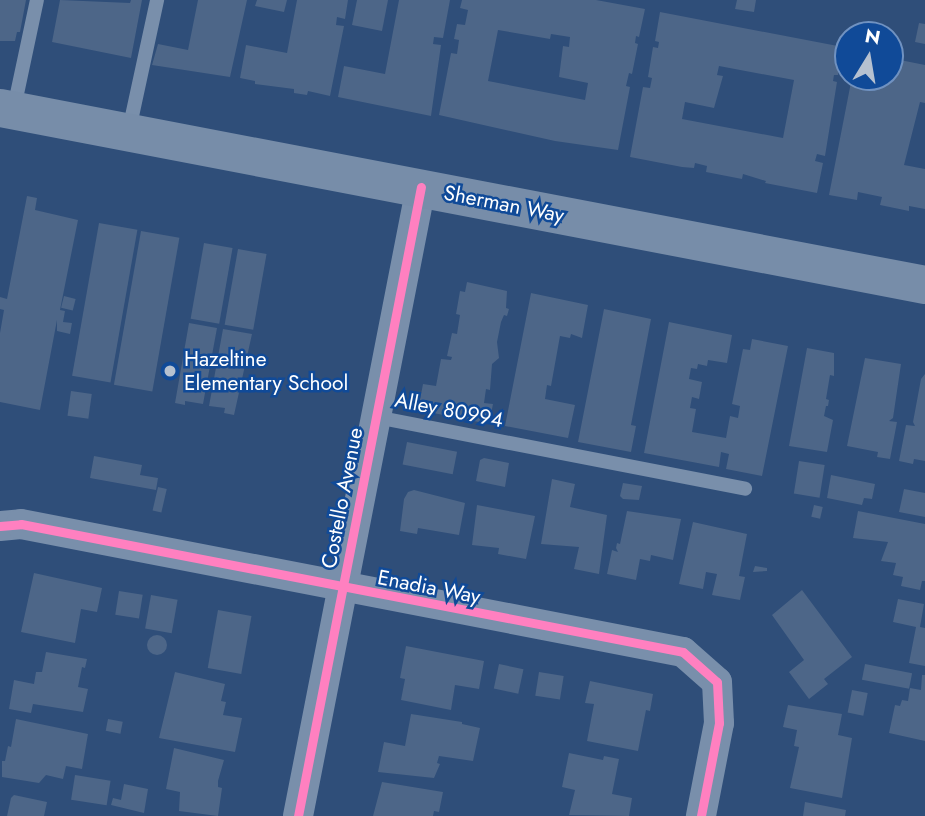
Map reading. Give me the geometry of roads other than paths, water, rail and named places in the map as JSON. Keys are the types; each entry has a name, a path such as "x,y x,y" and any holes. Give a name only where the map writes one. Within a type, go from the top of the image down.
{"main road":[{"name":"Sherman Way","path":"7,109 925,285"}],"street":[{"name":"Costello Avenue","path":"298,816 421,187"},
{"name":"Enadia Way","path":"0,526 21,524 683,652 717,682 719,723 701,816"}],"lane":[{"path":"7,109 37,0"},
{"path":"129,132 157,0"},
{"name":"Alley 80994","path":"376,417 745,489"}],"place":[{"name":"Hazeltine Elementary School","path":"170,371"}]}
